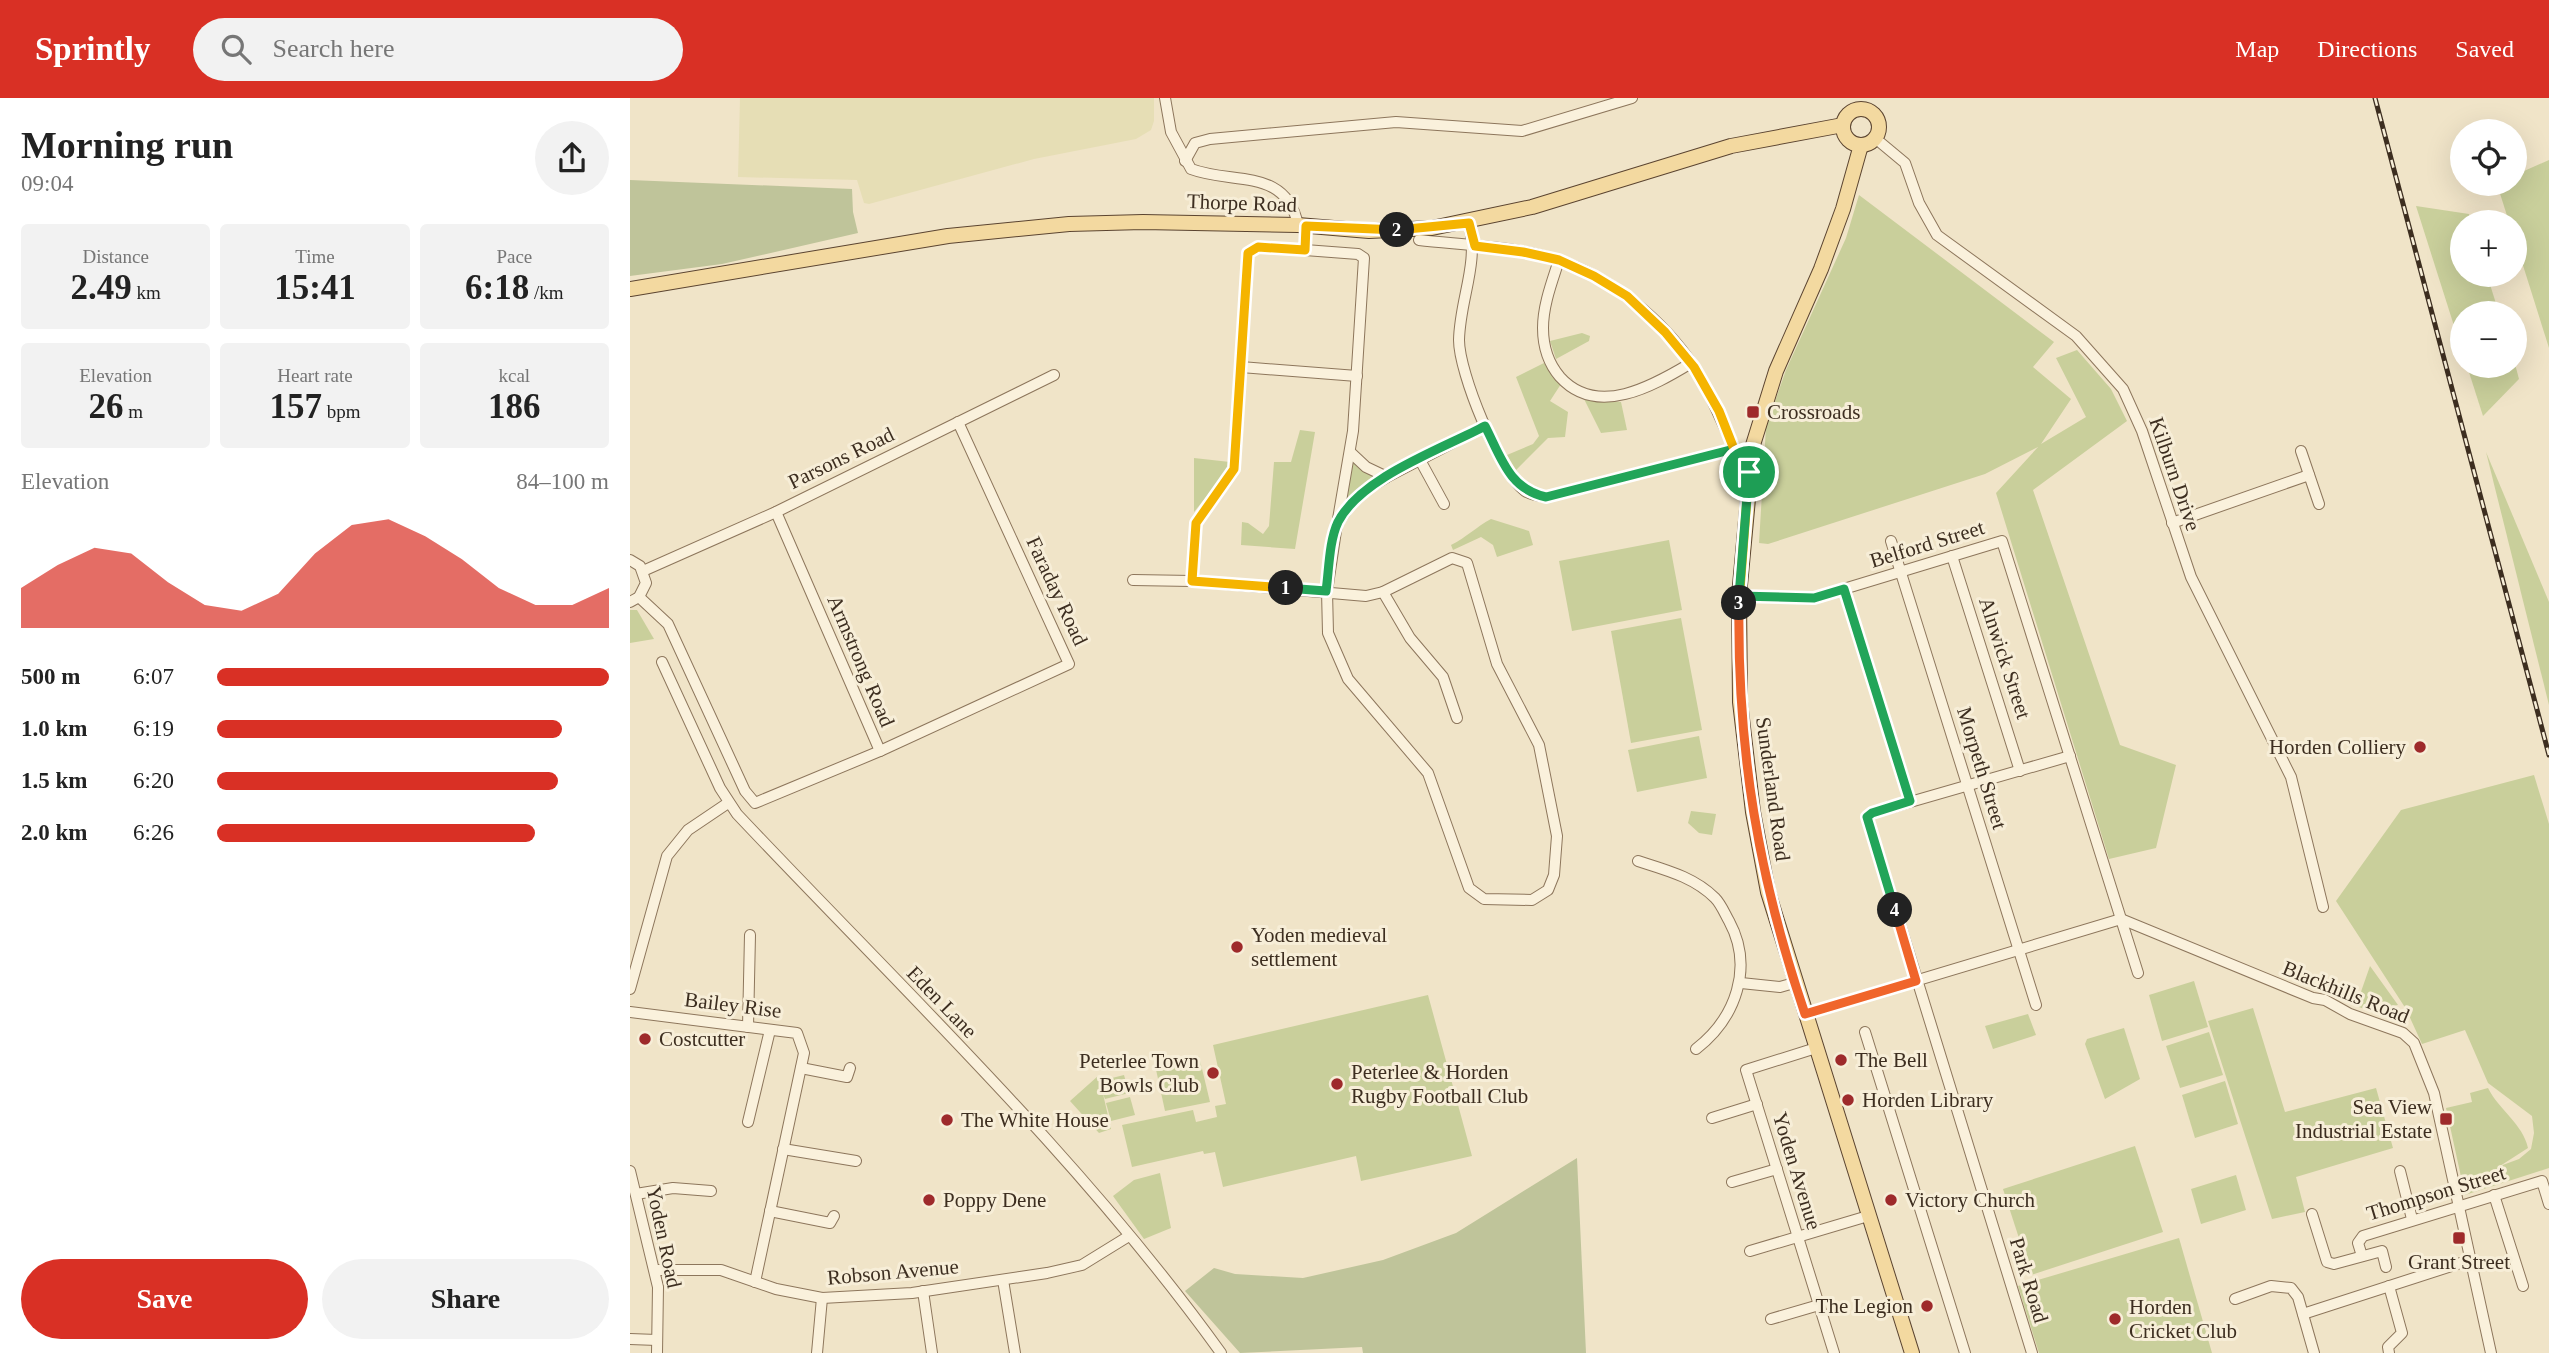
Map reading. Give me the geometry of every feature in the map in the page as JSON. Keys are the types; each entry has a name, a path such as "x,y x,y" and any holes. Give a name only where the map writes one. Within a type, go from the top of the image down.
{"main road":[{"path":"1872,113 1856,110 1846,118 1843,125 1847,138 1861,145 1875,138 1879,126 1872,113 1876,98"},
{"name":"Thorpe Road","path":"630,289 948,236 1069,224 1143,222 1398,230 1469,223 1532,207 1731,146 1843,125"},
{"name":"Sunderland Road","path":"1861,145 1843,209 1821,269 1776,371 1753,445 1739,596 1740,702 1760,863 1794,983 1912,1353"}],"street":[{"path":"1166,98 1167,121 1191,169 1204,174 1270,185 1293,206 1302,225 1305,250"},
{"path":"1185,161 1195,143 1210,139 1396,122 1522,131 1632,98"},
{"name":"Kilburn Drive","path":"1875,138 1905,163 1919,203 1937,235 2076,337 2113,376 2142,431 2191,577 2291,778 2323,907"},
{"path":"1469,223 1475,246 1459,337 1460,363 1485,426 1513,479 1527,493 1546,497 1734,449"},
{"path":"1419,240 1523,252 1559,260 1627,296 1665,332 1691,363 1719,411 1734,449 1749,472"},
{"path":"1133,580 1192,581 1326,591 1366,596 1383,592 1452,558 1467,563 1497,664 1539,745 1557,836 1553,875 1548,890 1532,900 1518,901 1484,899 1469,888 1428,773 1348,678 1328,633 1326,591 1350,452 1357,376 1364,258 1359,254 1258,247 1248,253 1234,469 1196,523 1192,581"},
{"path":"1559,260 1547,298 1543,326 1545,351 1554,370 1569,386 1593,396 1617,397 1643,390 1691,363"},
{"path":"1241,367 1357,376"},
{"name":"Parsons Road","path":"643,571 776,512 1054,374"},
{"name":"Faraday Road","path":"880,751 1069,664 958,422"},
{"path":"1337,524 1366,490 1485,426"},
{"path":"2301,451 2319,503"},
{"path":"1350,452 1366,467 1387,477"},
{"path":"1420,460 1444,504"},
{"path":"2172,523 2309,475"},
{"name":"Armstrong Road","path":"643,571 646,583 634,599 668,624 745,791 755,803 880,751 776,512"},
{"name":"Morpeth Street","path":"1891,541 2036,1005"},
{"name":"Belford Street","path":"1739,596 1814,598 2002,541 2070,756"},
{"name":"Alnwick Street","path":"1952,556 2020,771"},
{"path":"630,560 643,571"},
{"path":"1844,589 1910,801 1968,787 2070,756 2138,973"},
{"path":"1383,592 1410,638 1444,677 1457,718"},
{"name":"Eden Lane","path":"662,662 729,803 1038,1132 1129,1236 1221,1353"},
{"name":"Park Road","path":"1910,801 1867,817 2032,1353"},
{"path":"630,989 662,863 679,838 729,803"},
{"path":"1638,861 1682,875 1717,899 1738,938 1741,983 1713,1036 1696,1049"},
{"path":"1805,1014 2121,919"},
{"name":"Blackhills Road","path":"2121,919 2220,962 2325,1000 2350,1014 2403,1033 2414,1043 2434,1093 2491,1353"},
{"path":"748,1027 750,935"},
{"path":"1741,983 1780,987 1794,983"},
{"name":"Bailey Rise","path":"630,1012 797,1033 804,1053 755,1282"},
{"path":"748,1122 770,1030"},
{"path":"1866,1032 1965,1353"},
{"name":"Yoden Avenue","path":"1815,1048 1746,1070 1834,1353"},
{"path":"801,1068 847,1077 850,1068"},
{"path":"1712,1118 1757,1104"},
{"path":"783,1149 856,1161"},
{"path":"1732,1182 1777,1169"},
{"name":"Yoden Road","path":"630,1171 655,1270 659,1301 656,1353"},
{"path":"2400,1171 2413,1219"},
{"name":"Thompson Street","path":"2362,1256 2358,1243 2363,1236 2542,1181 2549,1204"},
{"path":"636,1194 673,1188 711,1191"},
{"path":"2494,1195 2523,1286"},
{"path":"770,1211 830,1223 834,1216"},
{"name":"Thompson Street","path":"2312,1214 2327,1262 2334,1264 2382,1251 2386,1267"},
{"path":"1750,1251 1868,1216"},
{"name":"Robson Avenue","path":"655,1270 721,1270 755,1282 822,1298 923,1292 1082,1265 1129,1236"},
{"path":"2303,1314 2470,1260"},
{"path":"1003,1280 1016,1353"},
{"path":"2235,1299 2271,1286 2291,1288 2298,1297 2314,1353"},
{"path":"2389,1286 2402,1333 2393,1338 2388,1347 2389,1353"},
{"path":"923,1292 932,1353"},
{"path":"817,1353 822,1298"},
{"path":"1771,1319 1819,1305"},
{"path":"630,1339 657,1340"}],"shaded area":[{"path":"740,98 1154,98 1154,121 1151,130 1136,139 1034,159 869,204 864,203 857,180 738,177"}],"green space":[{"path":"2549,160 2549,348 2527,278 2527,210 2505,210 2501,196 2527,196 2527,170"},
{"path":"630,180 852,189 853,212 858,233 722,264 630,276"},
{"path":"1859,195 2054,342 2033,367 2071,399 2041,444 2086,417 2056,358 2077,350 2111,389 2127,421 2033,490 2120,745 2176,765 2156,848 2109,859 1996,493 2038,447 1985,474 1768,544 1759,543 1766,427 1786,370 1846,238"},
{"path":"2416,206 2450,211 2450,287 2491,287 2495,301 2450,301 2450,313"},
{"path":"1582,333 1590,336 1589,341 1556,359 1550,341"},
{"path":"1544,363 1561,384 1550,401 1568,412 1565,437 1548,438 1516,470 1507,455 1533,444 1539,436 1516,377"},
{"path":"2471,378 2519,378 2519,379 2483,416"},
{"path":"1583,397 1621,402 1627,430 1601,433"},
{"path":"1300,430 1315,432 1295,549 1241,545 1242,522 1248,523 1263,534 1269,526 1274,462 1291,462"},
{"path":"2486,452 2549,602 2549,705"},
{"path":"1194,458 1230,462 1226,472 1194,512"},
{"path":"1353,462 1376,476 1358,489 1345,506"},
{"path":"1491,519 1529,531 1533,545 1497,557 1493,545 1481,537 1453,550 1451,545"},
{"path":"1669,540 1682,610 1572,631 1559,561"},
{"path":"630,610 637,610 654,639 630,643"},
{"path":"1681,618 1702,730 1631,743 1611,631"},
{"path":"1699,736 1707,778 1637,792 1628,750"},
{"path":"2534,775 2549,824 2549,1168 2465,1195 2446,1108 2472,1102 2470,1093 2488,1088 2516,1124 2528,1148 2500,1166 2519,1159 2531,1149 2534,1133 2532,1116 2488,1083 2465,1030 2422,1044 2406,1009 2336,901 2401,810"},
{"path":"1691,811 1716,814 1712,835 1699,833 1688,823"},
{"path":"2370,966 2398,1005 2385,1007 2387,1017 2356,1006"},
{"path":"2194,981 2208,1027 2162,1041 2149,995"},
{"name":"Peterlee & Horden Rugby Football Club","path":"1428,995 1472,1156 1361,1181 1356,1156 1223,1187 1215,1152 1204,1154 1203,1151 1132,1167 1122,1125 1193,1110 1196,1122 1217,1117 1215,1106 1226,1104 1213,1045"},
{"path":"2253,1008 2285,1112 2376,1088 2393,1148 2296,1177 2305,1212 2272,1219 2208,1021"},
{"path":"2028,1014 2036,1035 1993,1049 1985,1026"},
{"path":"2124,1028 2140,1079 2105,1099 2085,1044 2087,1039"},
{"path":"2209,1032 2223,1075 2180,1088 2166,1046"},
{"path":"1199,1056 1210,1102 1165,1111 1155,1065"},
{"path":"1124,1075 1129,1093 1105,1099 1103,1094 1111,1129 1099,1133 1070,1101 1098,1076 1100,1081"},
{"path":"2225,1081 2238,1124 2195,1138 2182,1095"},
{"path":"1130,1097 1135,1115 1111,1121 1106,1103"},
{"path":"2135,1146 2163,1232 2031,1275 2003,1189"},
{"path":"1577,1158 1586,1353 1363,1353 1362,1347 1240,1353 1185,1291 1214,1268 1235,1274 1303,1278 1383,1260 1456,1233"},
{"path":"1160,1173 1171,1228 1144,1239 1113,1196 1134,1180"},
{"path":"2236,1175 2246,1210 2201,1224 2191,1189"},
{"name":"Horden Cricket Club","path":"2179,1238 2212,1353 2039,1353 2018,1286"}],"railway":[{"path":"2375,98 2549,755"}],"place":[{"name":"Crossroads","path":"1753,412"},
{"name":"Horden Colliery","path":"2420,747"},
{"name":"Yoden medieval settlement","path":"1237,947"},
{"name":"Costcutter","path":"645,1039"},
{"name":"The Bell","path":"1841,1060"},
{"name":"Peterlee Town Bowls Club","path":"1213,1073"},
{"name":"Peterlee & Horden Rugby Football Club","path":"1337,1084"},
{"name":"Horden Library","path":"1848,1100"},
{"name":"Sea View Industrial Estate","path":"2446,1119"},
{"name":"The White House","path":"947,1120"},
{"name":"Poppy Dene","path":"929,1200"},
{"name":"Victory Church","path":"1891,1200"},
{"name":"Grant Street","path":"2459,1238"},
{"name":"The Legion","path":"1927,1306"},
{"name":"Horden Cricket Club","path":"2115,1319"}],"route":[{"path":"1749,472 1734,449 1546,497 1527,493 1513,479 1485,426 1387,477 1366,490 1350,505 1337,524 1326,591 1192,581 1196,523 1234,469 1248,253 1258,247 1305,250 1306,226 1369,231 1469,223 1475,246 1559,260 1594,276 1627,296 1665,332 1694,367 1719,411 1734,449 1749,472 1743,523 1739,596 1738,650 1745,755 1760,863 1805,1014 1916,981 1867,817 1910,801 1844,589 1814,598 1739,596 1749,472"}]}
